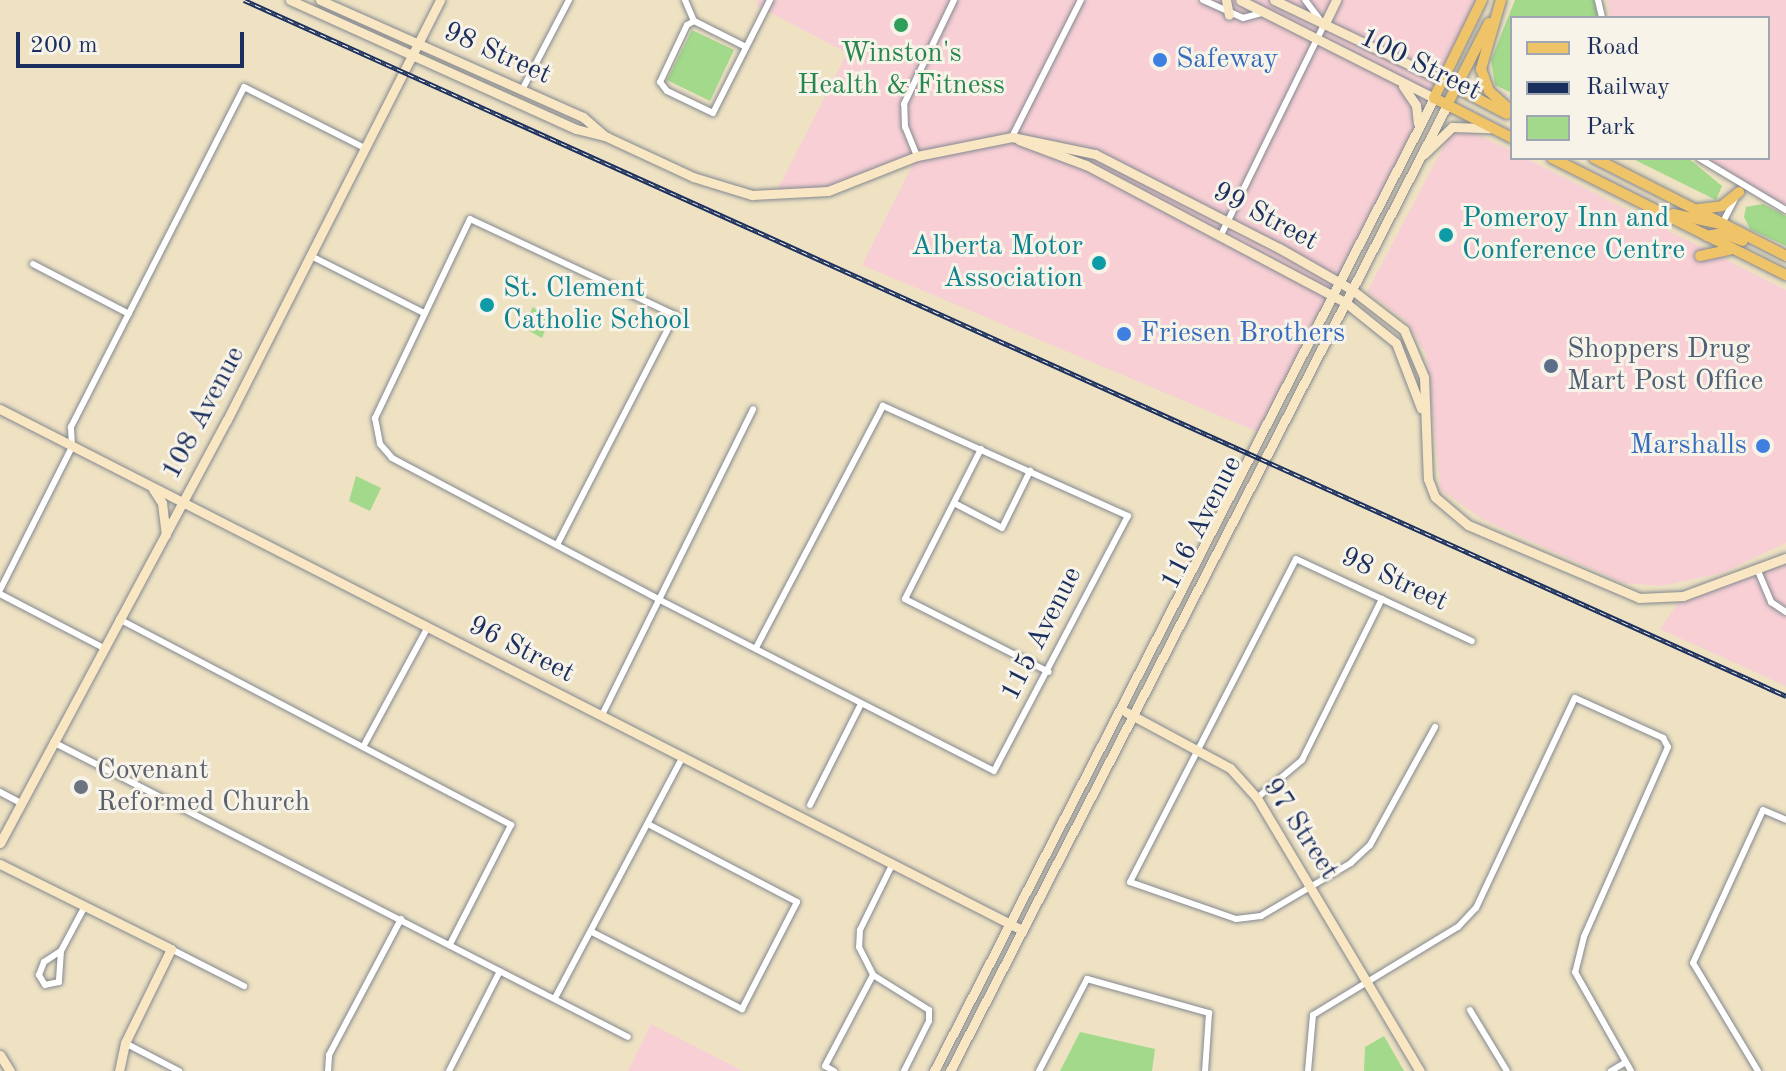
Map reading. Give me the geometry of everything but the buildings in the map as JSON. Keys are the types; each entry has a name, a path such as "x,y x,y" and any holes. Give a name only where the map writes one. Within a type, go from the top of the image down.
{"main road":[{"name":"98 Street","path":"290,0 517,102"},
{"name":"98 Street","path":"320,0 583,117 607,137"},
{"name":"108 Avenue","path":"0,843 117,618 166,535 440,0"},
{"path":"1226,0 1229,15"},
{"name":"100 Street","path":"1240,0 1510,137"},
{"name":"100 Street","path":"1274,0 1510,113"},
{"path":"1324,25 1336,0"},
{"name":"116 Avenue","path":"934,1071 1258,432 1434,98 1482,0"},
{"path":"1501,0 1481,69 1489,91 1510,112"},
{"name":"116 Avenue","path":"950,1071 1272,438 1501,0"},
{"path":"1395,79 1413,97 1418,128"},
{"name":"99 Street","path":"517,102 607,137 708,182 774,197 846,186 917,156 1012,137 1095,154 1336,280 1396,322 1412,340 1424,377 1422,413 1431,488 1446,509 1468,525 1639,598 1683,596 1758,571 1786,558"},
{"path":"1414,166 1452,127 1493,128"},
{"name":"99 Street","path":"1012,137 1086,165 1345,302 1396,343 1422,413"},
{"path":"1556,160 1786,275"},
{"path":"1598,160 1786,256"},
{"path":"1694,208 1722,206 1740,190"},
{"path":"1648,206 1722,224"},
{"path":"1707,236 1722,233 1786,256"},
{"path":"1700,256 1737,251"},
{"name":"96 Street","path":"0,409 1022,930"},
{"path":"1258,432 1272,438"},
{"path":"151,486 162,503 166,535"},
{"name":"97 Street","path":"1119,708 1230,768 1257,798 1420,1071"},
{"path":"0,864 171,949 125,1043 119,1071"},
{"path":"1,1055 10,1071"}],"street":[{"path":"522,90 569,0"},
{"path":"685,0 694,21 746,47"},
{"path":"694,21 660,75 667,91 713,113 770,0"},
{"path":"917,156 905,127 904,104 954,0"},
{"path":"1012,137 1081,0"},
{"path":"1203,0 1229,15 1253,18 1265,12"},
{"name":"100 Street","path":"1305,0 1324,25"},
{"path":"1221,235 1324,25"},
{"path":"102,647 0,592 72,447 71,427 244,87 365,148"},
{"path":"1702,160 1740,190 1786,210"},
{"path":"1722,224 1740,190"},
{"path":"557,545 675,315 470,219 422,312 375,418 380,444 392,458 658,599 861,704 810,805"},
{"path":"311,256 422,312"},
{"path":"33,264 129,314"},
{"path":"756,648 883,406 1030,471 1002,528 954,503"},
{"path":"602,715 753,409"},
{"path":"981,449 905,599 1049,672"},
{"name":"115 Avenue","path":"861,704 994,771 1049,672 1128,516 1030,471"},
{"name":"98 Street","path":"1199,751 1296,559 1472,641"},
{"path":"1758,571 1771,602 1786,612"},
{"path":"1257,798 1302,760 1382,599"},
{"path":"117,618 511,825 450,944"},
{"path":"363,747 428,627"},
{"path":"1308,1071 1313,1015 1458,927 1476,908 1575,698 1663,738 1668,747 1584,937 1575,972 1631,1071"},
{"path":"1199,751 1130,882 1236,919 1261,916 1351,863 1370,845 1435,727"},
{"path":"53,742 628,1037"},
{"path":"555,998 683,756"},
{"path":"0,792 21,803"},
{"path":"1758,1071 1693,963 1763,810 1786,820"},
{"path":"592,932 742,1009 797,902 648,824"},
{"path":"893,863 860,930 859,947 873,975 929,1010 929,1021 904,1071"},
{"path":"61,951 44,962 39,975 45,985 59,982 61,951 85,906"},
{"path":"328,1071 329,1055 401,919"},
{"path":"171,949 244,986"},
{"path":"449,1071 500,971"},
{"path":"834,1071 825,1066 873,975"},
{"path":"1039,1071 1087,979 1209,1013 1205,1071"},
{"path":"1470,1010 1507,1071"},
{"path":"125,1043 179,1071"},
{"path":"1611,1071 1626,1062"}],"shaded area":[{"path":"758,0 1482,0 1258,432 862,265 916,158 865,180 774,197 847,53 756,5"},
{"path":"1607,0 1786,0 1786,210 1702,160 1770,160 1770,16 1611,16"},
{"path":"1470,131 1510,150 1510,160 1529,160 1786,290 1786,543 1722,573 1662,586 1623,583 1484,520 1441,490 1426,353 1404,319 1367,292 1450,134"},
{"path":"1786,558 1786,686 1660,629 1683,596"},
{"path":"651,1024 743,1071 628,1071"}],"green space":[{"path":"1515,0 1594,0 1598,16 1510,16 1510,92 1495,85 1491,60"},
{"path":"692,30 734,50 710,101 667,80"},
{"path":"1635,160 1690,160 1722,186 1716,200"},
{"path":"1763,204 1786,216 1786,246 1750,229 1744,217 1746,207"},
{"path":"533,307 549,320 542,338 522,327"},
{"path":"356,476 381,488 370,511 349,501"},
{"path":"1080,1032 1155,1049 1152,1071 1060,1071"},
{"path":"1384,1036 1404,1071 1364,1071 1365,1047"}],"railway":[{"path":"244,0 1786,696"}],"place":[{"name":"Winston's Health & Fitness","path":"901,25"},
{"name":"Safeway","path":"1160,60"},
{"name":"Pomeroy Inn and Conference Centre","path":"1446,235"},
{"name":"Alberta Motor Association","path":"1099,263"},
{"name":"St. Clement Catholic School","path":"487,305"},
{"name":"Friesen Brothers","path":"1124,334"},
{"name":"Shoppers Drug Mart Post Office","path":"1551,366"},
{"name":"Marshalls","path":"1763,446"},
{"name":"Covenant Reformed Church","path":"81,787"}]}
